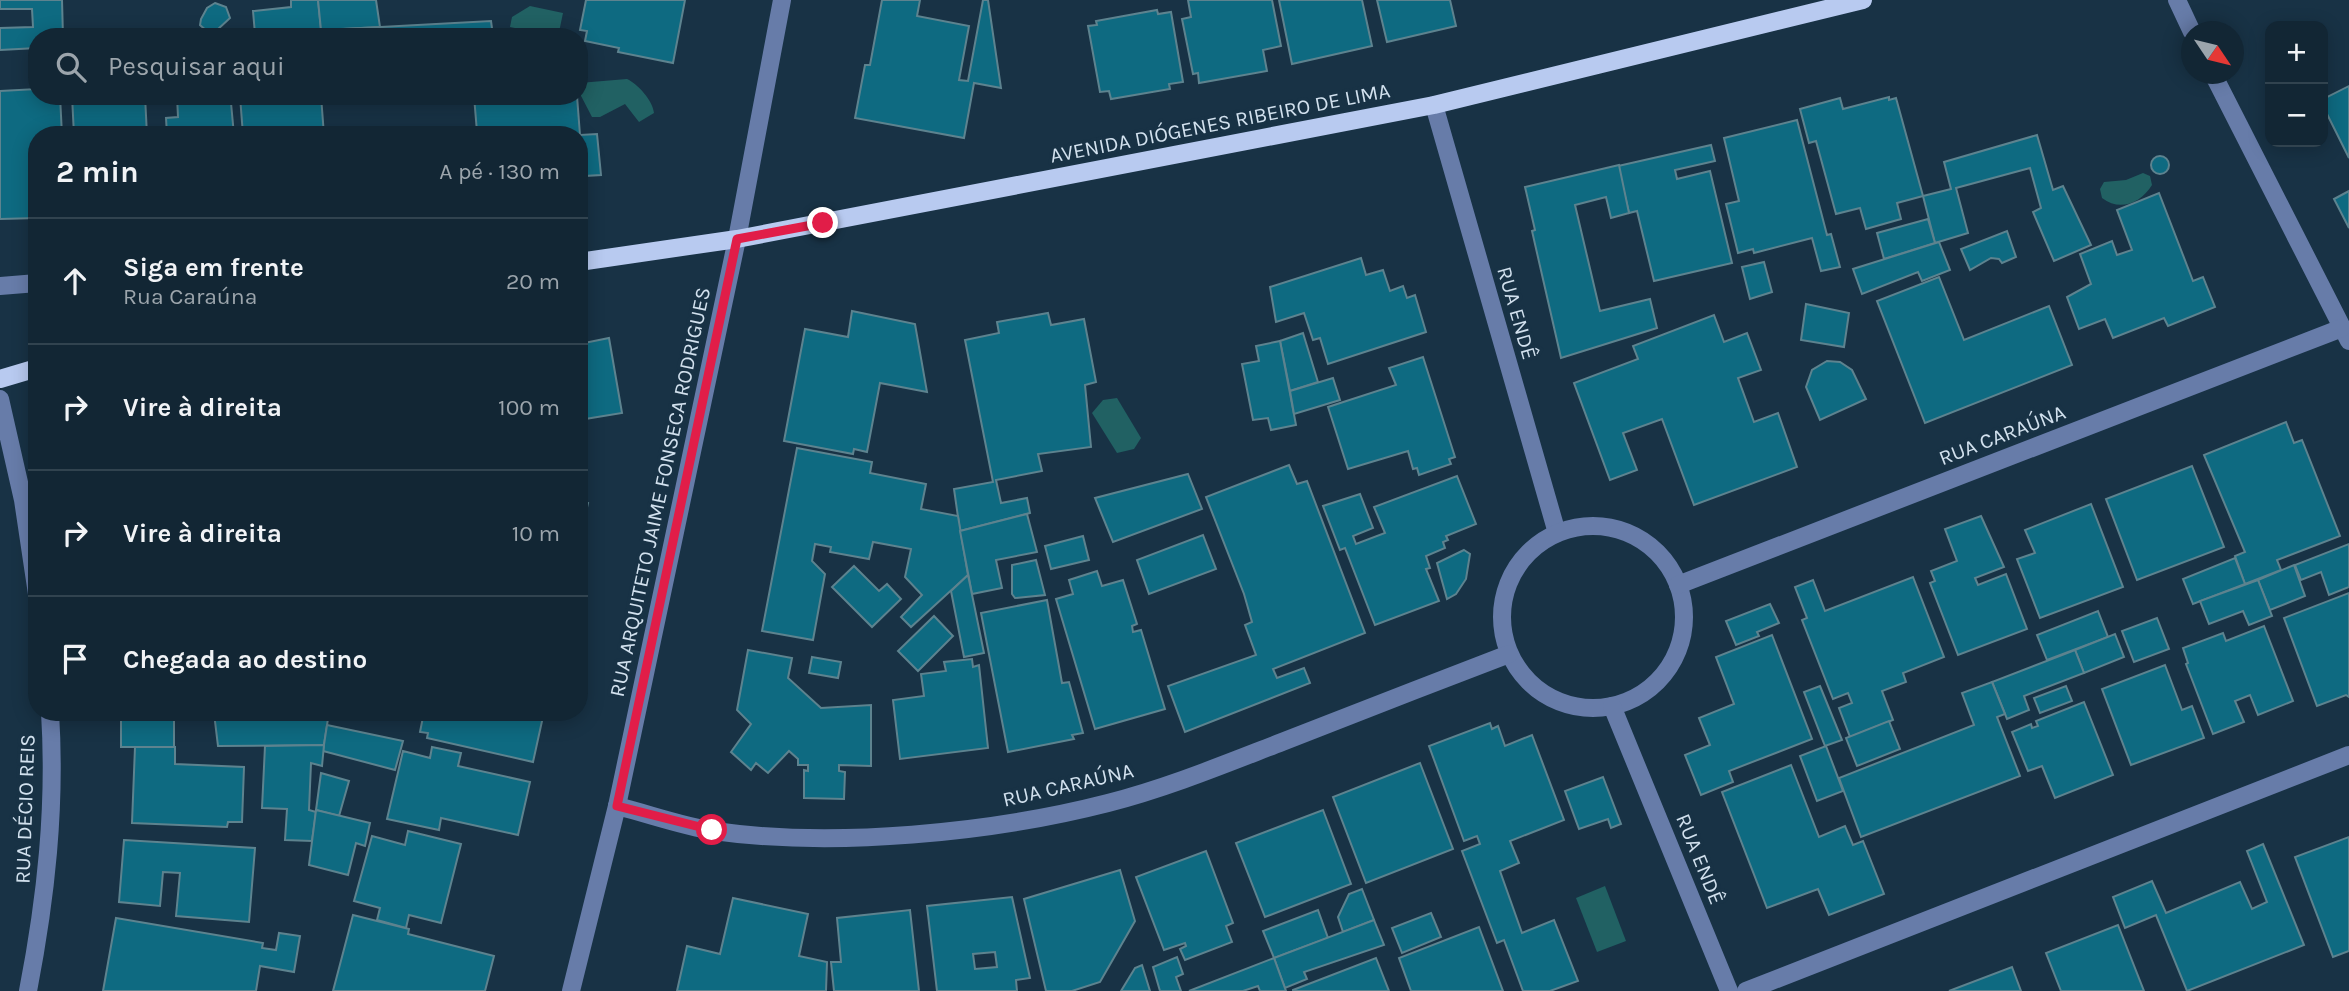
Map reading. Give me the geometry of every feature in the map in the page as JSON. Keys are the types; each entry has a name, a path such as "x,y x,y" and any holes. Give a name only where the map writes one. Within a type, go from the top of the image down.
{"main road":[{"name":"AVENIDA DIÓGENES RIBEIRO DE LIMA","path":"588,261 737,239 1434,105 1863,0"},
{"path":"0,379 28,371"}],"street":[{"name":"RUA ARQUITETO JAIME FONSECA RODRIGUES","path":"571,991 617,806 737,239 782,0"},
{"path":"2177,0 2187,21"},
{"path":"2218,84 2346,335"},
{"name":"RUA ENDÊ","path":"1434,105 1557,533"},
{"path":"0,286 28,284"},
{"name":"RUA CARAÚNA","path":"1678,584 2346,335"},
{"path":"0,399 28,534"},
{"path":"1581,526 1605,526 1629,533 1650,545 1667,563 1678,584 1683,623 1673,660 1657,681 1636,696 1612,706 1588,708 1563,703 1540,692 1522,675 1509,654 1502,626 1503,597 1514,571 1532,548 1557,533 1581,526"},
{"name":"RUA CARAÚNA","path":"617,806 712,830 766,835 878,836 953,831 1023,820 1108,803 1198,774 1509,654"},
{"name":"RUA ENDÊ","path":"1612,706 1729,991"},
{"name":"RUA DÉCIO REIS","path":"28,991 50,851 53,756 51,721"},
{"path":"1746,991 2349,755"}],"shaded area":[{"path":"530,6 563,13 560,28 510,27 512,17"},
{"path":"627,79 644,93 654,113 639,122 625,104 600,117 592,117 586,105 588,105 588,82"},
{"path":"2143,173 2150,176 2152,185 2136,201 2123,205 2102,198 2100,189 2104,182 2126,180"},
{"path":"1117,398 1141,438 1134,449 1117,453 1092,413 1103,400"},
{"path":"1605,886 1626,941 1597,952 1576,898"}],"building":[{"path":"0,0 62,0 63,28 28,28 28,48 0,50 0,28 33,27 32,9 0,9"},
{"path":"291,0 318,0 321,28 254,28 253,11 291,7"},
{"path":"318,0 376,0 380,27 321,28"},
{"path":"586,0 685,0 673,63 618,52 619,48 588,42 588,28 580,28"},
{"path":"882,0 920,0 917,16 969,26 959,80 968,81 983,0 988,0 1001,88 974,83 964,138 855,118 865,65 870,65"},
{"path":"1188,0 1272,0 1281,46 1263,50 1267,71 1199,83 1198,73 1193,74 1182,19 1191,17"},
{"path":"1279,0 1362,0 1372,46 1292,64"},
{"path":"1377,0 1450,0 1456,26 1387,42"},
{"path":"215,3 226,7 230,18 219,28 203,28 200,25 201,19 207,8"},
{"path":"1157,10 1158,14 1171,12 1183,82 1169,84 1170,89 1111,99 1109,91 1100,92 1088,26 1097,25 1096,21"},
{"path":"491,21 492,28 362,28"},
{"path":"2349,86 2349,158 2328,116 2328,96"},
{"path":"28,89 28,105 60,105 62,126 28,126 28,218 0,219 0,91"},
{"path":"1889,97 1889,100 1896,98 1923,196 1897,203 1901,219 1866,229 1860,208 1836,214 1816,141 1809,143 1800,109 1840,98 1843,109"},
{"path":"72,105 145,105 147,126 74,126"},
{"path":"177,105 231,105 233,126 166,126 166,118 178,117"},
{"path":"241,105 322,105 323,126 242,126"},
{"path":"475,105 578,105 579,126 476,126"},
{"path":"1797,120 1827,235 1831,234 1840,267 1821,271 1812,238 1754,253 1753,249 1738,253 1726,204 1739,201 1724,138"},
{"path":"597,134 601,175 588,176 588,135"},
{"path":"2037,135 2053,190 2063,186 2091,245 2054,261 2033,212 2041,208 2030,168 1956,188 1968,233 1935,243 1923,196 1951,189 1944,162"},
{"path":"1711,145 1715,161 1675,170 1677,179 1710,171 1732,263 1654,281 1637,211 1629,213 1618,166"},
{"path":"2160,156 2166,159 2169,165 2166,171 2160,174 2154,171 2151,165 2154,159"},
{"path":"1619,165 1629,213 1611,218 1606,197 1575,205 1600,311 1650,299 1657,328 1561,358 1532,231 1535,230 1525,187"},
{"path":"2349,191 2349,228 2334,199"},
{"path":"2159,193 2193,281 2203,277 2215,307 2168,326 2164,318 2113,338 2105,319 2079,329 2067,297 2091,284 2080,254 2112,241 2117,255 2132,250 2117,210"},
{"path":"1928,219 1935,243 1884,259 1877,233"},
{"path":"2007,231 2016,257 2002,263 1999,259 1991,258 1970,270 1961,249"},
{"path":"1939,242 1950,270 1922,281 1918,272 1862,294 1853,269"},
{"path":"1361,258 1366,275 1383,270 1390,291 1403,286 1407,298 1415,295 1426,332 1328,364 1320,338 1313,340 1304,313 1276,322 1270,287"},
{"path":"1764,262 1772,292 1750,299 1742,267"},
{"path":"1939,277 1964,340 2049,306 2072,365 1925,423 1877,301"},
{"path":"1806,304 1849,313 1844,347 1801,340"},
{"path":"852,311 915,324 927,392 880,383 867,452 854,449 853,454 784,441 805,329 848,337"},
{"path":"1048,313 1051,325 1084,319 1096,382 1085,385 1091,447 1038,454 1042,471 996,480 1001,503 1027,498 1030,513 960,531 954,489 993,482 965,340 999,333 997,322"},
{"path":"1714,315 1724,342 1747,333 1761,370 1738,378 1754,422 1778,413 1797,467 1694,505 1662,419 1623,433 1637,470 1610,480 1574,383 1638,359 1633,346"},
{"path":"1303,333 1318,382 1290,391 1280,341"},
{"path":"609,338 622,413 588,419 588,342"},
{"path":"1280,341 1296,425 1271,430 1268,418 1253,420 1242,364 1259,361 1256,346"},
{"path":"1423,357 1455,457 1449,459 1451,464 1419,475 1417,468 1413,469 1408,451 1348,469 1328,407 1396,385 1389,368"},
{"path":"1827,361 1840,362 1852,370 1866,399 1820,420 1806,387 1812,370"},
{"path":"1333,378 1340,400 1294,414 1290,391"},
{"path":"2286,422 2294,443 2302,440 2340,536 2277,560 2281,570 2245,584 2235,556 2245,552 2204,455"},
{"path":"797,448 872,462 870,473 926,484 921,509 958,516 968,575 911,627 901,617 922,595 905,577 911,549 873,542 869,559 830,552 831,547 815,544 812,561 825,574 813,640 762,631"},
{"path":"1289,465 1297,484 1307,481 1365,633 1273,669 1277,678 1304,668 1310,683 1185,732 1168,686 1256,655 1245,625 1252,622 1244,594 1206,497"},
{"path":"2192,466 2224,547 2137,580 2106,499"},
{"path":"1188,474 1202,509 1113,542 1095,498"},
{"path":"1457,476 1476,524 1446,536 1448,540 1443,542 1445,548 1426,556 1430,568 1426,569 1439,601 1375,625 1345,548 1340,550 1323,506 1360,494 1373,528 1353,536 1356,544 1385,533 1374,507"},
{"path":"2091,504 2123,587 2040,618 2017,559 2035,553 2025,530"},
{"path":"1027,514 1037,552 996,560 1002,588 972,594 960,531"},
{"path":"1981,516 2004,567 1975,578 1978,585 2006,574 2027,629 1958,655 1930,583 1935,581 1931,571 1957,561 1945,529"},
{"path":"1203,535 1216,569 1149,594 1137,560"},
{"path":"1083,536 1089,560 1051,569 1045,546"},
{"path":"2349,544 2349,587 2329,595 2321,572 2301,580 2295,565"},
{"path":"1464,550 1470,554 1466,579 1456,594 1447,599 1437,563"},
{"path":"2235,558 2245,584 2193,604 2183,579"},
{"path":"1036,560 1045,595 1015,598 1012,594 1012,565"},
{"path":"2294,565 2305,596 2270,610 2258,580"},
{"path":"854,566 879,591 887,584 901,599 872,627 832,587"},
{"path":"1097,571 1102,586 1123,580 1137,624 1132,626 1133,632 1141,630 1165,709 1095,729 1056,599 1073,594 1069,580"},
{"path":"968,575 984,653 964,657 951,591"},
{"path":"1913,577 1944,657 1903,673 1906,682 1882,691 1893,720 1850,737 1839,708 1852,703 1848,693 1833,699 1802,620 1807,618 1795,587 1813,580 1825,611"},
{"path":"2258,580 2272,616 2249,625 2243,611 2209,624 2200,601"},
{"path":"2349,593 2349,697 2346,695 2317,706 2284,618"},
{"path":"1047,600 1062,683 1069,682 1083,733 1072,735 1074,739 1008,752 981,613"},
{"path":"1770,604 1779,623 1757,632 1759,636 1736,645 1726,621"},
{"path":"2098,611 2108,637 2047,660 2037,635"},
{"path":"934,616 953,636 918,671 898,651"},
{"path":"2157,618 2169,649 2134,662 2122,631"},
{"path":"2264,626 2293,701 2258,715 2250,695 2235,701 2244,722 2213,734 2186,664 2188,663 2183,648 2223,633 2226,641"},
{"path":"2115,634 2124,657 2084,673 2075,650"},
{"path":"1772,635 1812,739 1729,771 1733,782 1701,795 1685,755 1710,745 1699,718 1734,704 1716,657"},
{"path":"748,650 792,658 788,678 821,708 871,705 871,766 839,765 839,771 845,772 844,799 804,798 804,770 808,771 808,765 798,765 798,759 789,751 768,773 756,763 751,770 731,752 751,724 737,710"},
{"path":"2075,650 2084,673 2024,696 2029,710 2007,719 1992,682"},
{"path":"812,657 841,662 838,678 809,673"},
{"path":"972,659 973,667 979,665 988,748 900,759 893,700 924,696 921,674 946,671 944,662"},
{"path":"2165,665 2182,710 2192,706 2204,738 2131,765 2102,689"},
{"path":"1992,682 2005,714 1997,717 2020,776 1861,837 1839,778 1974,725 1962,693"},
{"path":"1820,686 1842,740 1825,746 1804,692"},
{"path":"2066,686 2072,701 2040,713 2034,698"},
{"path":"2084,702 2113,775 2055,798 2042,766 2028,771 2012,732 2031,724 2032,728 2038,726 2036,721"},
{"path":"121,721 174,721 174,747 121,747"},
{"path":"215,721 328,721 324,745 218,746"},
{"path":"422,721 542,721 533,762 427,738 428,733 420,732"},
{"path":"1889,721 1900,749 1857,766 1846,738"},
{"path":"1490,723 1492,729 1498,726 1505,746 1532,735 1564,820 1510,841 1519,863 1500,871 1522,933 1554,920 1578,981 1550,991 1523,991 1504,940 1497,943 1462,851 1480,844 1477,836 1464,841 1429,746"},
{"path":"327,725 403,741 395,770 323,751"},
{"path":"324,745 322,766 311,763 309,810 316,812 312,841 285,840 287,809 262,808 265,746"},
{"path":"1826,746 1843,791 1817,801 1800,756"},
{"path":"135,747 175,747 175,764 244,767 242,822 228,822 227,827 132,823"},
{"path":"432,747 461,753 458,766 530,782 518,835 441,818 439,830 387,819 403,751 430,758"},
{"path":"1420,763 1453,849 1366,883 1333,797"},
{"path":"1791,765 1819,837 1845,826 1853,845 1863,841 1884,894 1829,915 1818,889 1767,908 1722,792"},
{"path":"321,773 349,781 339,816 316,810"},
{"path":"1603,777 1621,824 1611,828 1608,819 1579,829 1565,791"},
{"path":"316,810 370,823 365,846 356,843 348,875 309,865"},
{"path":"1323,810 1351,884 1265,917 1236,843"},
{"path":"408,831 461,844 441,923 409,915 406,928 377,920 380,908 354,901 372,836 405,845"},
{"path":"2349,837 2349,951 2333,957 2295,857"},
{"path":"124,840 255,848 249,922 176,916 180,873 163,872 160,906 119,902"},
{"path":"2263,844 2304,945 2187,991 2156,915 2125,928 2113,897 2152,881 2166,913 2240,882 2252,909 2267,902 2247,851"},
{"path":"1206,851 1233,923 1226,926 1232,942 1185,960 1180,949 1186,946 1185,943 1164,950 1136,877"},
{"path":"1120,870 1135,921 1100,982 1072,991 1046,991 1024,899"},
{"path":"1362,889 1374,920 1343,932 1338,917 1349,894"},
{"path":"1012,897 1030,978 1016,980 1017,991 937,991 927,906","holes":["995,952 997,967 975,969 973,954"]},
{"path":"733,898 808,914 799,956 827,962 826,991 677,991 687,946 720,954"},
{"path":"910,910 919,991 834,991 831,962 841,962 837,918"},
{"path":"1318,910 1328,938 1274,958 1263,931"},
{"path":"1431,913 1441,937 1402,953 1392,928"},
{"path":"353,915 409,929 408,934 494,956 485,991 333,991"},
{"path":"116,918 263,943 262,948 276,950 279,933 300,936 294,972 260,966 256,991 103,991"},
{"path":"1374,920 1384,945 1304,972 1307,979 1285,988 1274,958"},
{"path":"2118,925 2144,991 2061,991 2046,953"},
{"path":"1479,927 1503,991 1411,991 1399,958"},
{"path":"1177,957 1183,974 1176,977 1181,991 1160,991 1153,967"},
{"path":"1274,958 1286,991 1260,991 1258,986 1243,991 1189,991"},
{"path":"1376,958 1389,991 1293,991 1293,990"},
{"path":"1142,965 1150,991 1121,991 1135,968"},
{"path":"2012,967 2021,991 1949,991"}],"route":[{"path":"712,830 617,806 737,239 823,223"}]}
